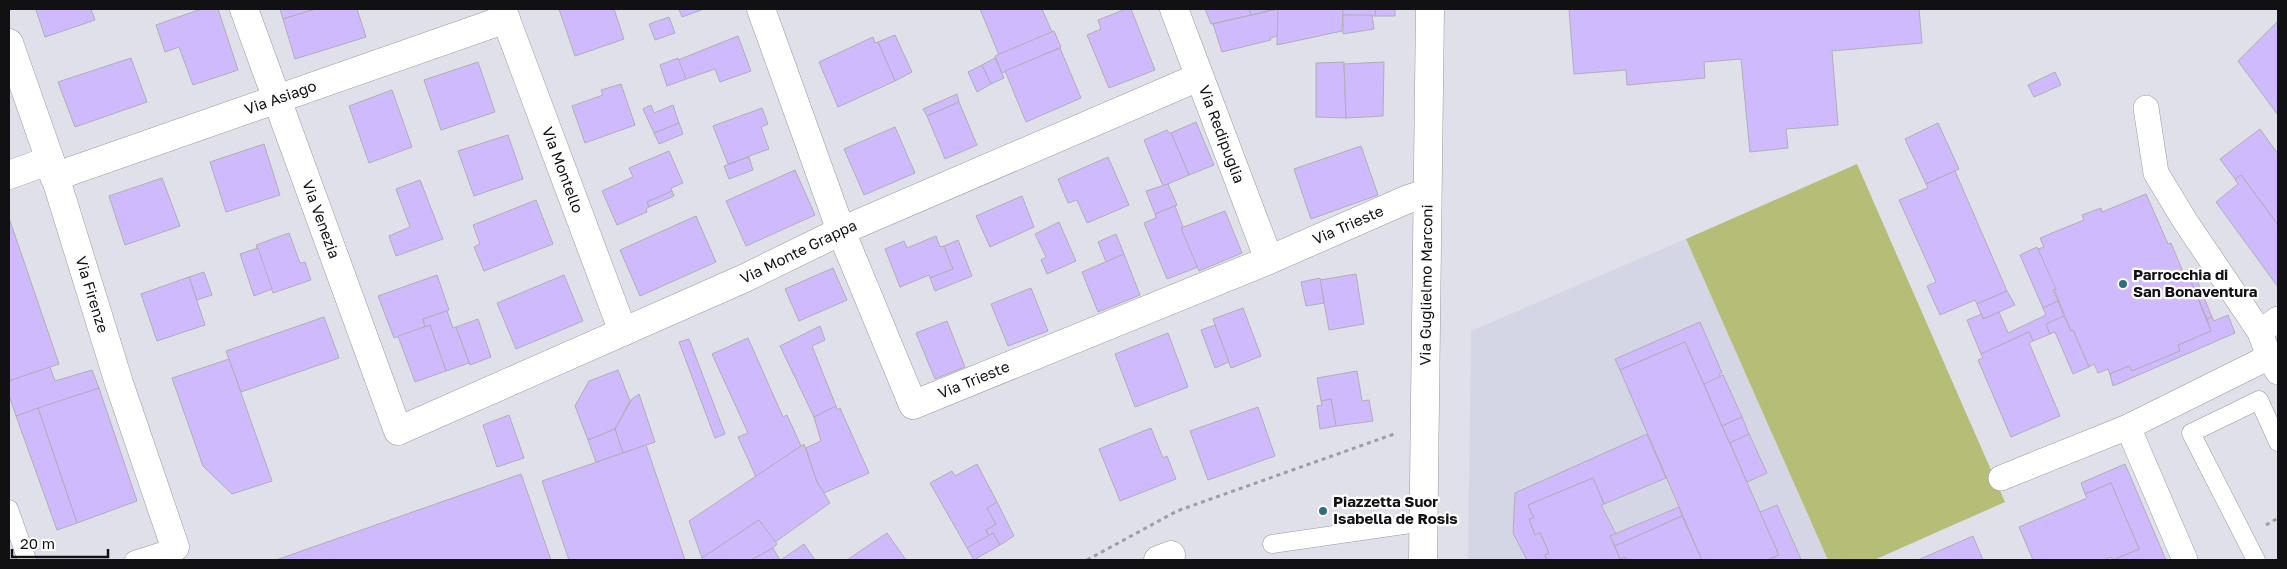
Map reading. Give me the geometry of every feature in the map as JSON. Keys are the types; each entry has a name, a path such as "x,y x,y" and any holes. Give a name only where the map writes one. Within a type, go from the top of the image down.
{"street":[{"name":"Via Venezia","path":"244,9 398,431"},
{"name":"Via Trieste","path":"761,9 841,231 913,405 1269,260 1408,199 1427,193"},
{"name":"Via Redipuglia","path":"1174,9 1269,260"},
{"name":"Via Guglielmo Marconi","path":"1423,560 1430,9"},
{"name":"Via Asiago","path":"9,175 52,168 276,98 504,14"},
{"name":"Via Montello","path":"504,14 623,332"},
{"name":"Via Firenze","path":"9,43 52,168 118,382 174,547"},
{"name":"Via Monte Grappa","path":"398,431 745,278 841,231 1199,77"},
{"path":"2001,478 2274,365 2269,326 2185,221 2156,173 2146,108"},
{"path":"2128,427 2185,560"}],"lane":[{"path":"2256,560 2191,433 2258,400 2278,442"},
{"path":"9,509 27,560"},
{"path":"1272,544 1424,522"},
{"path":"134,560 174,547"}],"path":[{"path":"1087,560 1177,510 1400,432"}],"shaded area":[{"path":"1686,239 1828,560 1468,560 1471,331"}],"green space":[{"path":"1857,164 2005,502 1874,560 1828,560 1686,239"}],"building":[{"path":"91,9 95,20 45,37 36,10"},
{"path":"201,9 218,9 238,70 193,85 179,47 165,52 156,25"},
{"path":"280,9 316,9 283,19"},
{"path":"316,9 357,9 366,37 295,59 283,19"},
{"path":"559,9 614,9 624,39 575,56"},
{"path":"679,9 704,9 682,17"},
{"path":"980,9 1042,9 1052,32 999,55"},
{"path":"1126,9 1131,9 1155,70 1109,88 1087,35 1101,29 1098,20"},
{"path":"1205,9 1249,9 1251,15 1211,24"},
{"path":"1249,9 1275,9 1251,15"},
{"path":"1278,9 1278,36 1270,38 1271,40 1222,52 1213,24"},
{"path":"1278,9 1343,9 1342,31 1277,45"},
{"path":"1343,9 1376,9 1375,16 1343,15"},
{"path":"1376,9 1395,9 1395,16 1375,16"},
{"path":"1569,9 1919,9 1922,43 1832,51 1838,125 1786,129 1788,148 1750,152 1741,59 1704,62 1705,78 1627,85 1626,70 1574,74"},
{"path":"1343,15 1372,15 1374,29 1343,34"},
{"path":"669,17 675,33 655,40 649,24"},
{"path":"2278,21 2278,115 2238,61"},
{"path":"1054,31 1061,47 1002,73 995,56"},
{"path":"895,35 912,72 895,81 878,42"},
{"path":"738,36 751,71 720,82 715,69 686,79 678,60"},
{"path":"873,37 875,43 878,42 895,81 838,107 819,62"},
{"path":"1060,48 1081,98 1026,122 1005,71"},
{"path":"131,58 147,102 75,127 58,82"},
{"path":"678,58 686,79 667,86 660,65"},
{"path":"995,58 1004,78 991,84 982,65"},
{"path":"478,62 495,112 441,130 424,80"},
{"path":"1344,62 1346,118 1316,117 1316,63"},
{"path":"1384,62 1383,116 1346,118 1344,64"},
{"path":"982,65 991,84 977,92 968,72"},
{"path":"2055,72 2061,85 2034,97 2028,85"},
{"path":"621,84 635,125 585,143 572,106 603,95 601,90"},
{"path":"392,90 412,147 369,163 349,106"},
{"path":"957,94 959,102 927,116 923,109"},
{"path":"959,102 977,145 945,159 927,116"},
{"path":"651,105 654,113 673,105 679,123 654,133 643,109"},
{"path":"762,108 768,124 761,127 769,149 728,164 713,126"},
{"path":"1196,122 1214,165 1189,175 1171,133"},
{"path":"679,123 683,134 659,144 654,133"},
{"path":"1938,123 1959,169 1926,184 1905,139"},
{"path":"895,127 915,173 864,195 844,149"},
{"path":"2260,129 2278,154 2278,225 2241,175 2235,179 2220,159"},
{"path":"1167,130 1171,133 1189,175 1163,186 1144,140"},
{"path":"508,135 523,179 474,196 458,151"},
{"path":"264,144 280,195 226,212 210,162"},
{"path":"1361,146 1378,195 1311,219 1294,169"},
{"path":"669,151 683,183 671,188 672,191 647,202 649,207 646,209 647,212 617,225 602,191 633,177 629,168"},
{"path":"749,157 753,170 729,179 724,166"},
{"path":"1108,157 1129,205 1087,223 1077,200 1068,203 1058,179"},
{"path":"795,170 815,215 746,246 726,201"},
{"path":"1955,171 2007,291 1977,304 1975,300 1940,315 1927,286 1936,282 1899,200 1928,188 1926,184"},
{"path":"2241,175 2278,225 2278,287 2216,202 2238,184 2235,179"},
{"path":"162,178 180,226 125,245 109,196"},
{"path":"420,180 443,239 396,256 389,236 410,227 396,189"},
{"path":"1168,184 1177,205 1155,214 1146,191"},
{"path":"672,191 674,196 649,207 647,202"},
{"name":"Parrocchia di San Bonaventura","path":"2146,194 2168,244 2171,243 2184,274 2190,272 2192,279 2190,279 2211,331 2178,345 2180,351 2132,371 2129,366 2110,374 2108,369 2098,373 2094,364 2089,367 2073,330 2071,331 2038,249 2044,247 2040,238 2084,220 2082,215 2101,208 2102,212"},
{"path":"1022,196 1034,227 990,247 976,216"},
{"path":"536,200 553,244 484,271 474,247 480,244 473,225"},
{"path":"1175,206 1183,227 1181,228 1198,267 1167,279 1144,223 1156,218 1155,214"},
{"path":"1225,211 1242,253 1199,271 1181,228"},
{"path":"696,216 716,262 640,296 620,250"},
{"path":"9,218 59,364 9,381"},
{"path":"1059,222 1076,261 1047,274 1041,260 1046,257 1035,234"},
{"path":"289,233 300,263 305,262 311,280 273,293 256,245"},
{"path":"1116,234 1124,254 1106,262 1098,242"},
{"path":"936,236 940,247 944,246 953,269 930,278 929,275 900,287 885,249 904,241 907,248"},
{"path":"958,240 972,276 935,291 930,278 953,269 944,246"},
{"path":"2037,247 2056,289 2053,290 2058,301 2043,308 2020,255"},
{"path":"258,248 272,289 254,296 240,254"},
{"path":"1124,254 1140,295 1098,312 1082,272"},
{"path":"833,268 847,300 799,321 785,289"},
{"path":"2192,268 2212,317 2207,319 2190,279 2192,279 2188,269"},
{"path":"204,272 212,295 197,300 189,277"},
{"path":"1356,274 1364,324 1329,330 1320,280"},
{"path":"437,275 449,310 423,319 425,327 394,338 378,296"},
{"path":"564,275 583,321 516,349 497,303"},
{"path":"189,277 205,325 157,341 141,294"},
{"path":"1320,278 1324,303 1306,306 1301,282"},
{"path":"1031,288 1048,331 1008,346 991,304"},
{"path":"2007,291 2015,305 1983,319 1977,304"},
{"path":"2058,301 2064,316 2046,324 2050,334 2033,341 2029,332 1981,354 1967,320 1982,314 1983,319 1999,312 2008,333 2046,315 2043,308"},
{"path":"1243,308 1261,356 1231,368 1213,319"},
{"path":"447,311 453,328 456,327 469,363 446,371 430,325 425,327 423,319"},
{"path":"2228,315 2235,333 2113,386 2110,374 2129,366 2132,371 2180,351 2178,345 2211,331 2207,319 2212,317 2214,321"},
{"path":"2064,316 2071,331 2073,330 2089,367 2073,374 2055,332 2050,334 2046,324"},
{"path":"324,317 339,358 241,392 226,351"},
{"path":"478,319 491,357 470,365 456,327"},
{"path":"947,321 965,367 935,379 916,333"},
{"path":"1700,322 1722,373 1719,374 1721,377 1704,384 1685,342 1620,370 1615,359"},
{"path":"430,325 446,371 415,382 398,336"},
{"path":"1215,325 1229,362 1215,368 1201,330"},
{"path":"820,326 825,340 812,346 836,406 814,417 780,346"},
{"path":"2029,332 2033,341 2029,343 2060,416 2011,437 1978,360 1983,358 1981,354"},
{"path":"1168,333 1188,387 1135,407 1115,354"},
{"path":"748,338 783,417 787,415 801,446 756,477 738,437 748,433 712,354"},
{"path":"689,339 725,434 715,438 679,342"},
{"path":"1685,342 1779,555 1767,560 1702,560 1620,370"},
{"path":"229,359 272,481 232,494 203,466 172,378"},
{"path":"50,367 55,381 92,370 99,388 16,416 9,395 9,381"},
{"path":"618,370 630,401 615,429 588,440 575,406 589,381"},
{"path":"1357,371 1362,401 1369,400 1373,421 1336,426 1331,399 1321,401 1317,378"},
{"path":"1723,375 1742,417 1722,426 1704,384"},
{"path":"99,388 137,501 77,523 38,408"},
{"path":"639,394 655,442 623,453 615,429 632,399"},
{"path":"1331,399 1336,426 1320,429 1317,406 1322,405 1321,401"},
{"path":"836,406 837,410 840,408 869,473 824,493 817,482 806,448 821,441 814,417"},
{"path":"1258,407 1275,456 1208,480 1190,431"},
{"path":"38,408 77,523 57,530 16,416"},
{"path":"509,415 524,458 497,467 483,425"},
{"path":"1742,417 1749,434 1730,443 1722,426"},
{"path":"1151,428 1163,458 1167,456 1176,479 1120,501 1099,449"},
{"path":"615,429 623,453 596,462 588,440"},
{"path":"1647,434 1666,478 1604,504 1593,478 1528,505 1534,518 1529,519 1535,535 1540,532 1549,553 1545,555 1547,560 1527,560 1513,533 1515,493"},
{"path":"1749,434 1767,473 1747,482 1730,443"},
{"path":"804,444 817,482 830,503 775,542 759,520 702,558 689,521"},
{"path":"646,445 685,560 569,560 542,481"},
{"path":"977,464 997,502 987,508 996,524 986,530 989,536 967,548 930,483 952,471 955,476"},
{"path":"2125,464 2166,560 2113,560 2139,549 2111,483 2085,494 2081,483"},
{"path":"521,474 551,560 276,560"},
{"path":"1593,478 1604,504 1601,505 1616,534 1610,536 1620,559 1625,557 1627,560 1547,560 1545,555 1549,553 1540,532 1535,535 1529,519 1534,518 1528,505"},
{"path":"2111,483 2139,549 2113,560 2111,557 2104,560 2033,560 2019,527 2087,498 2085,494"},
{"path":"997,502 1014,536 1000,545 993,533 989,536 986,530 996,524 987,508"},
{"path":"1777,505 1801,559 1767,560 1779,555 1760,512"},
{"path":"1679,507 1682,516 1615,546 1610,536"},
{"path":"1682,516 1702,560 1627,560 1625,557 1620,559 1615,546"},
{"path":"759,520 777,544 773,548 751,560 703,560 702,558"},
{"path":"887,533 906,560 847,560"},
{"path":"993,533 1000,545 974,560 967,548"},
{"path":"1973,536 1983,560 1918,560"},
{"path":"804,544 815,560 781,560"},
{"path":"773,548 780,560 751,560"}],"place":[{"name":"Parrocchia di San Bonaventura","path":"2123,284"},
{"name":"Piazzetta Suor Isabella de Rosis","path":"1323,511"}]}
